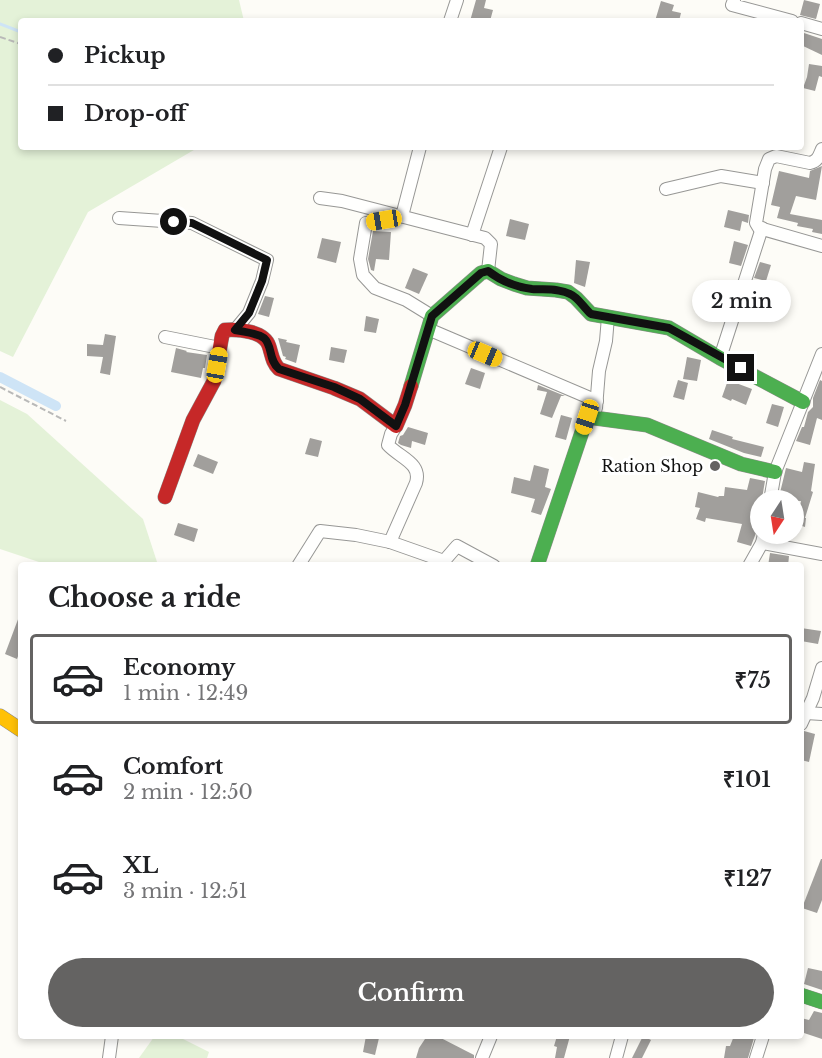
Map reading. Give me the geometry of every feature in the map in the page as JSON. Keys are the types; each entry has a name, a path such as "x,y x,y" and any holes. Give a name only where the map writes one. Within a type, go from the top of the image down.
{"street":[{"path":"451,18 457,0"},
{"path":"734,0 732,5 781,18"},
{"path":"804,24 822,29"},
{"path":"822,149 816,162 810,163 772,157 767,163 756,223 762,228 822,246"},
{"path":"402,216 419,150"},
{"path":"472,234 500,150"},
{"path":"666,189 721,176 763,183"},
{"path":"320,198 342,201 485,238 491,244 488,271"},
{"path":"402,216 366,223 360,259 363,275 375,288 406,300 430,322 597,401"},
{"path":"119,218 192,223 267,260 262,281 249,313 235,330"},
{"path":"720,358 762,228"},
{"path":"390,542 419,475 408,460 394,452 388,445 405,405 430,322 481,273 488,271"},
{"path":"488,271 512,284 564,291 574,295 591,314 669,328 803,402"},
{"path":"596,418 599,371 606,341 608,317"},
{"path":"165,497 193,420 214,381 225,330 255,334 264,339 273,364 279,369 334,387 360,399 396,426"},
{"path":"165,337 220,348"},
{"path":"772,490 775,472 822,354"},
{"path":"538,562 587,417 647,425 741,464 775,472"},
{"path":"301,562 320,531 390,542 440,562"},
{"path":"751,562 760,544"},
{"path":"783,544 822,554"},
{"path":"444,562 457,546 487,562"},
{"path":"804,718 822,668"},
{"path":"804,718 822,714"},
{"path":"0,716 18,728"},
{"path":"804,996 822,1002"},
{"path":"109,1058 112,1039"},
{"path":"482,1058 490,1039"},
{"path":"616,1058 621,1039"},
{"path":"756,1058 762,1039"}],"path":[{"path":"0,37 18,43"},
{"path":"0,387 66,421"}],"green space":[{"path":"0,0 239,0 243,18 18,18 18,150 194,150 88,212 13,357 0,351"},
{"path":"0,400 27,414 143,519 157,562 39,562 0,549"},
{"path":"153,1039 183,1039 209,1052 207,1058 139,1058"}],"building":[{"path":"476,0 486,0 484,8 493,10 491,18 471,18"},
{"path":"804,0 820,4 816,19 800,15"},
{"path":"661,1 674,5 672,11 681,13 680,18 656,18"},
{"path":"804,33 822,39 822,55 804,46"},
{"path":"809,64 822,66 822,77 819,76 815,91 804,88"},
{"path":"822,166 816,200 796,196 790,214 822,220 822,234 812,232 813,229 797,226 798,223 777,218 780,207 771,205 779,171 809,178 810,171"},
{"path":"728,210 749,215 748,223 742,221 740,231 724,227"},
{"path":"510,219 529,224 525,240 506,236"},
{"path":"373,231 391,232 389,260 376,259 374,271 371,270 368,259"},
{"path":"322,238 341,242 336,263 317,258"},
{"path":"734,241 748,245 741,266 729,263"},
{"path":"576,260 590,262 585,287 574,283"},
{"path":"760,262 771,265 766,281 754,278"},
{"path":"413,268 428,274 419,294 405,288"},
{"path":"265,296 274,298 269,317 258,314"},
{"path":"366,316 379,319 376,333 364,331"},
{"path":"105,334 116,336 110,375 100,373 103,357 87,356 87,344 103,345"},
{"path":"278,338 300,345 296,363 285,359"},
{"path":"331,347 347,350 344,363 329,360"},
{"path":"176,348 207,355 201,378 171,372"},
{"path":"687,357 701,360 697,381 683,379"},
{"path":"471,368 485,373 480,389 465,384"},
{"path":"678,380 688,383 684,400 673,397"},
{"path":"728,380 752,389 746,405 722,397"},
{"path":"820,380 822,381 822,420 817,418 810,445 796,441 804,427 808,412 813,407 813,398"},
{"path":"538,385 565,396 561,396 552,418 540,414 547,392 537,390"},
{"path":"772,404 784,407 778,427 766,423"},
{"path":"561,415 572,418 566,440 555,437"},
{"path":"408,427 428,433 425,445 412,441 411,448 398,443 400,436"},
{"path":"712,430 733,437 732,439 764,447 761,457 709,439"},
{"path":"310,438 322,441 318,457 305,454"},
{"path":"198,454 218,462 213,474 193,466"},
{"path":"804,462 815,464 811,491 813,492 805,518 805,527 804,490 781,490 786,468 802,472"},
{"path":"534,465 549,469 545,487 551,489 541,515 531,512 535,499 511,493 514,477 530,481"},
{"path":"750,478 765,481 763,490 750,490 751,546 737,542 742,524 706,518 705,522 696,519 700,508 695,507 698,492 718,497 724,496 725,487 747,490"},
{"path":"178,523 198,529 194,542 174,535"},
{"path":"770,553 789,556 788,562 769,562"},
{"path":"18,619 17,659 5,654"},
{"path":"804,628 821,631 818,644 804,642"},
{"path":"804,731 815,734 809,762 804,761"},
{"path":"822,859 822,900 817,913 804,909 804,903"},
{"path":"808,968 822,971 822,990 804,984"},
{"path":"814,1011 822,1013 822,1039 804,1033 804,1019 809,1020"},
{"path":"365,1039 379,1039 375,1055 363,1052"},
{"path":"425,1039 443,1039 474,1055 474,1058 416,1058"},
{"path":"556,1039 569,1039 564,1058 555,1058 557,1047 554,1046"},
{"path":"642,1039 651,1040 642,1058 632,1058"},
{"path":"733,1039 754,1039 748,1058 724,1058 726,1046 730,1046"}],"waterway":[{"path":"0,24 18,31"},
{"path":"0,377 56,406"}],"traffic: fast":[{"path":"411,386 432,316 481,273 488,271 501,279 527,288 568,292 591,314 669,328 803,402"},
{"path":"538,562 587,417 647,425 741,464 775,472"},
{"path":"804,996 822,1002"}],"traffic: slow":[{"path":"0,716 18,728"}],"traffic: jam":[{"path":"165,497 193,420 214,381 225,330 257,334 266,341 279,369 360,399 396,426 411,386"}],"place":[{"name":"Ration Shop","path":"715,466"}],"route":[{"path":"174,222 192,223 267,260 262,281 249,313 235,330 255,334 264,339 273,364 279,369 334,387 360,399 396,426 405,405 432,316 481,273 488,271 512,284 564,291 574,295 591,314 669,328 741,368"}]}
